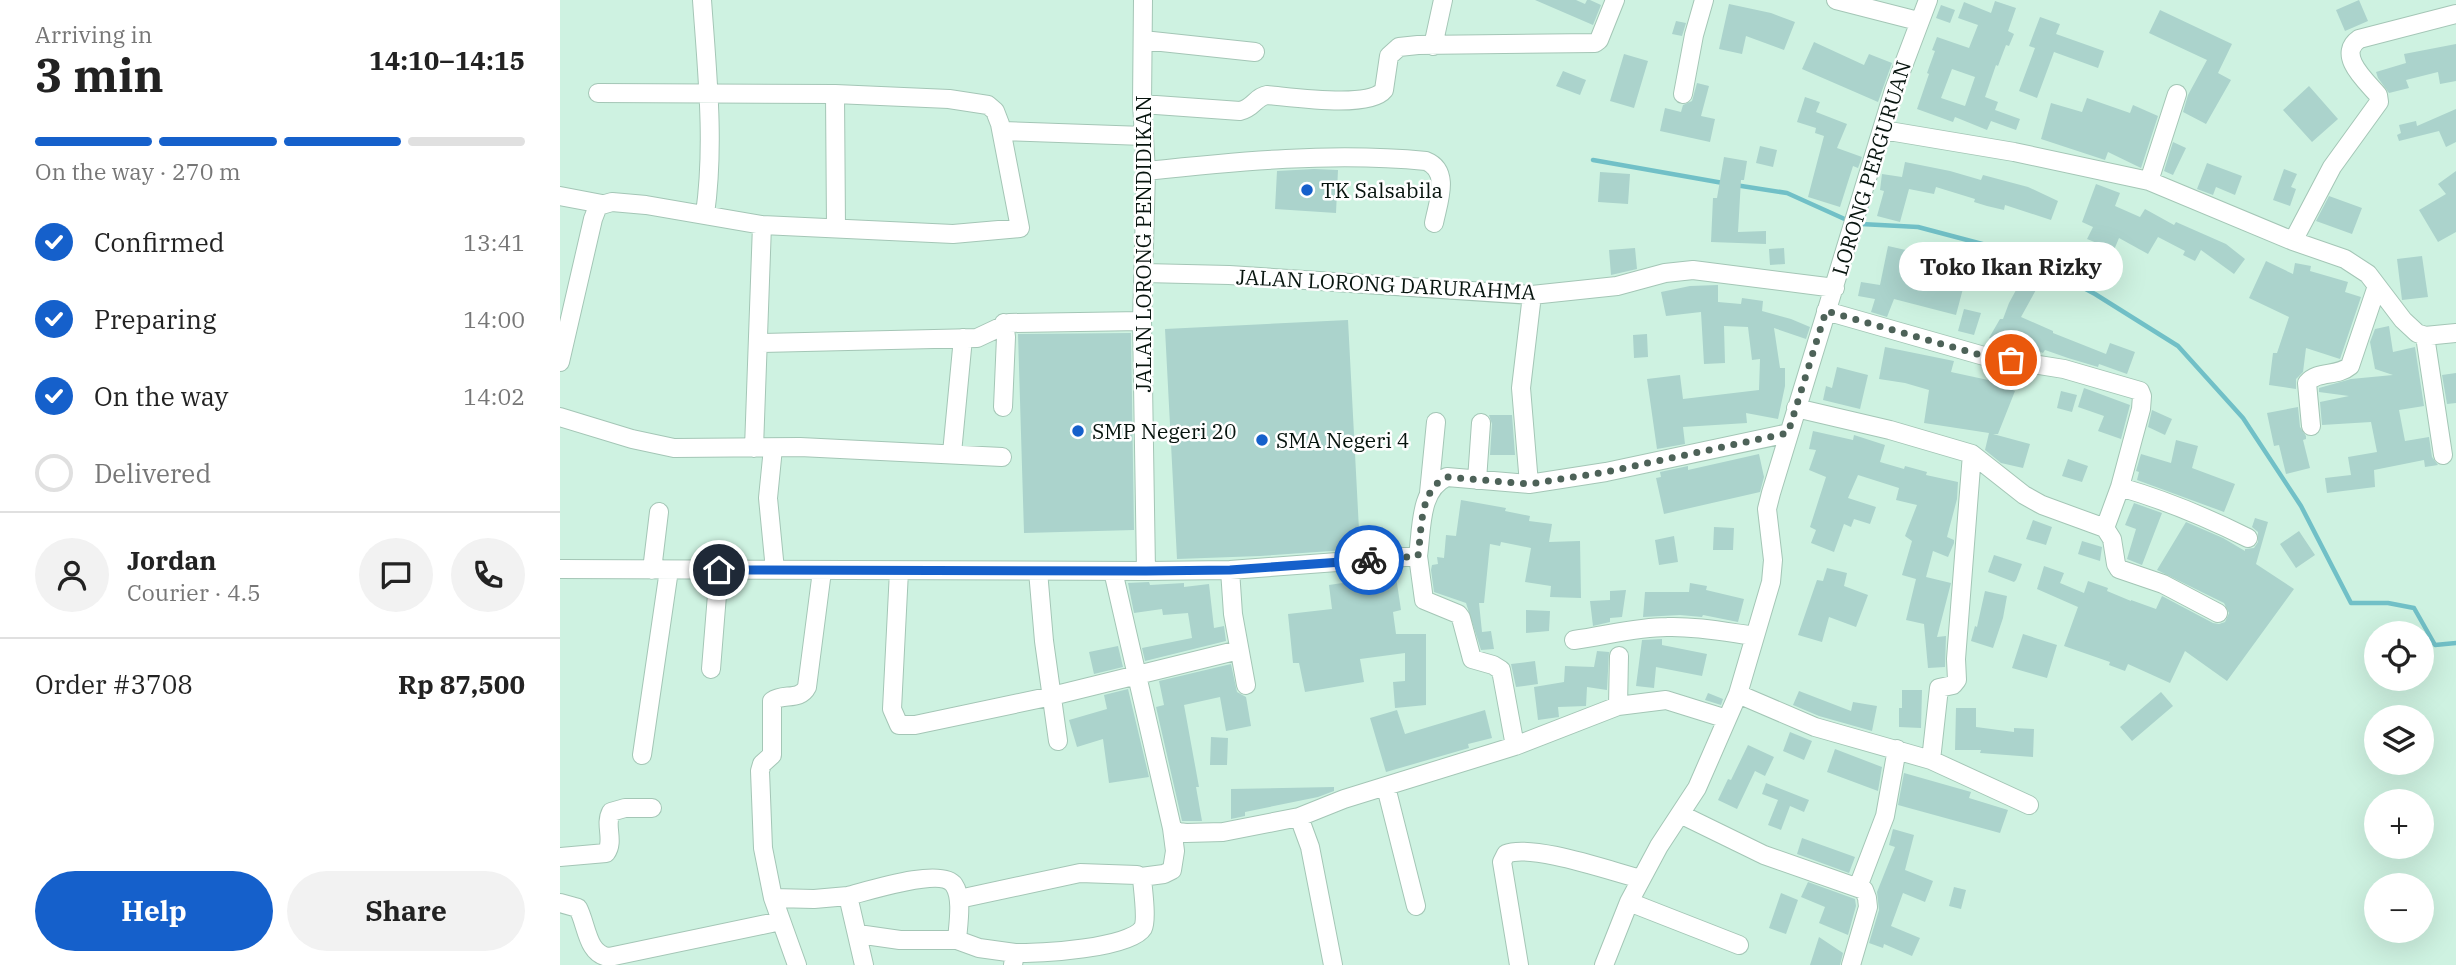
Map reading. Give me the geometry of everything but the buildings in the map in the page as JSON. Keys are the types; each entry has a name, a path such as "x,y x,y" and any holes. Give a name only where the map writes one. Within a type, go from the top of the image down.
{"street":[{"path":"702,0 709,93 709,186 705,214"},
{"name":"JALAN LORONG PENDIDIKAN","path":"1143,0 1142,104 1146,171 1142,321 1146,571"},
{"path":"1433,46 1443,0"},
{"path":"1142,104 1240,111 1251,108 1259,98 1267,95 1366,99 1382,93 1389,56 1394,50 1405,46 1595,43 1600,40 1615,0"},
{"path":"1683,94 1694,35 1704,0"},
{"path":"1836,0 1918,21"},
{"name":"LORONG PERGURUAN","path":"1605,964 1629,902 1697,788 1738,694 1773,570 1767,509 1788,433 1883,130 1918,21 1928,0"},
{"path":"2293,241 2332,167 2379,102 2378,95 2350,58 2354,43 2359,39 2456,13"},
{"path":"1143,40 1255,52"},
{"path":"560,196 602,204 612,202 646,205 762,225 953,234 1020,228 1002,131 995,111 983,103 835,94 598,93"},
{"path":"835,94 836,228"},
{"path":"2149,181 2177,94"},
{"path":"1883,130 2014,152 2149,181 2293,241 2345,259 2368,274 2412,328 2425,336 2456,334"},
{"path":"1002,131 1144,136"},
{"path":"1146,171 1235,162 1331,158 1422,160 1436,167 1441,177 1434,223"},
{"path":"560,362 593,219 602,204"},
{"path":"754,448 762,225"},
{"name":"JALAN LORONG DARURAHMA","path":"1144,273 1229,275 1532,295 1617,286 1677,271 1729,273 1835,288"},
{"path":"2311,426 2307,383 2314,377 2340,372 2350,366 2376,286"},
{"path":"1529,484 1521,388 1532,295"},
{"path":"1826,311 1984,356 2064,369 2135,388 2141,393 2142,405 2120,487 2105,528"},
{"path":"759,343 977,338 1004,323 1142,321"},
{"path":"1003,407 1006,337 1004,323"},
{"path":"2425,336 2443,455"},
{"path":"952,453 962,338"},
{"path":"1796,408 1890,429 1972,454 2024,495 2042,505 2105,528 2112,539 2119,569 2163,584 2218,613"},
{"path":"560,417 674,449 800,447 1002,457"},
{"path":"1436,422 1429,493 1418,556 1424,600 1458,614 1472,659 1501,670 1515,746"},
{"path":"1477,480 1481,423"},
{"path":"1429,493 1438,481 1447,477 1529,484 1606,472 1788,433"},
{"path":"773,448 768,498 775,570"},
{"path":"1931,760 1939,688 1953,685 1957,680 1958,633 1972,454"},
{"path":"2120,487 2202,514 2248,538"},
{"path":"642,755 660,570 659,512"},
{"path":"560,569 1113,572 1230,570 1418,556"},
{"path":"711,670 719,570"},
{"path":"1230,570 1246,685"},
{"path":"797,965 773,898 764,848 760,771 762,764 772,755 772,701 798,696 804,693 807,687 822,571"},
{"path":"899,571 892,709 899,725 915,725 1052,696 1239,649"},
{"path":"1038,571 1044,641 1058,741"},
{"path":"959,899 1080,873 1133,874 1142,877 1172,870 1175,851 1172,828 1113,572"},
{"path":"1574,640 1668,626 1755,636"},
{"path":"1618,706 1619,656"},
{"path":"1738,694 1815,727 1931,760 2029,804"},
{"path":"1172,828 1186,833 1223,832 1298,817 1515,746 1618,706 1666,700 1727,719"},
{"path":"1858,887 1885,816 1897,749"},
{"path":"1386,787 1416,906"},
{"path":"560,856 606,853 610,848 608,822 611,812 625,808 652,808"},
{"path":"1681,814 1764,855 1858,887 1865,892 1868,907 1851,965"},
{"path":"1298,817 1310,847 1333,965"},
{"path":"1519,965 1502,862 1506,854 1512,851 1546,854 1641,879"},
{"path":"773,898 848,896 939,877 952,882 959,899 957,940"},
{"path":"858,934 900,940 957,940 1014,959 1105,945 1132,938 1142,930 1145,922 1142,877"},
{"path":"848,896 864,965"},
{"path":"1629,902 1739,945"},
{"path":"560,903 578,908 596,952 609,957 781,921"}],"waterway":[{"path":"1593,160 1723,183"},
{"path":"1735,185 1787,193 1849,221"},
{"path":"1861,224 1918,227 2020,254 2095,294 2178,346 2243,418 2301,506 2351,603 2388,603 2414,608 2435,645 2456,643"}],"way so far":[{"path":"1369,560 1418,556 1429,493 1438,481 1447,477 1529,484 1606,472 1788,433 1826,311 1984,356 2011,360"}],"place":[{"name":"TK Salsabila","path":"1307,190"},
{"name":"Toko Ikan Rizky","path":"2011,360"},
{"name":"SMP Negeri 20","path":"1078,431"},
{"name":"SMA Negeri 4","path":"1262,440"}],"route":[{"path":"719,570 1230,570 1369,560"}]}
